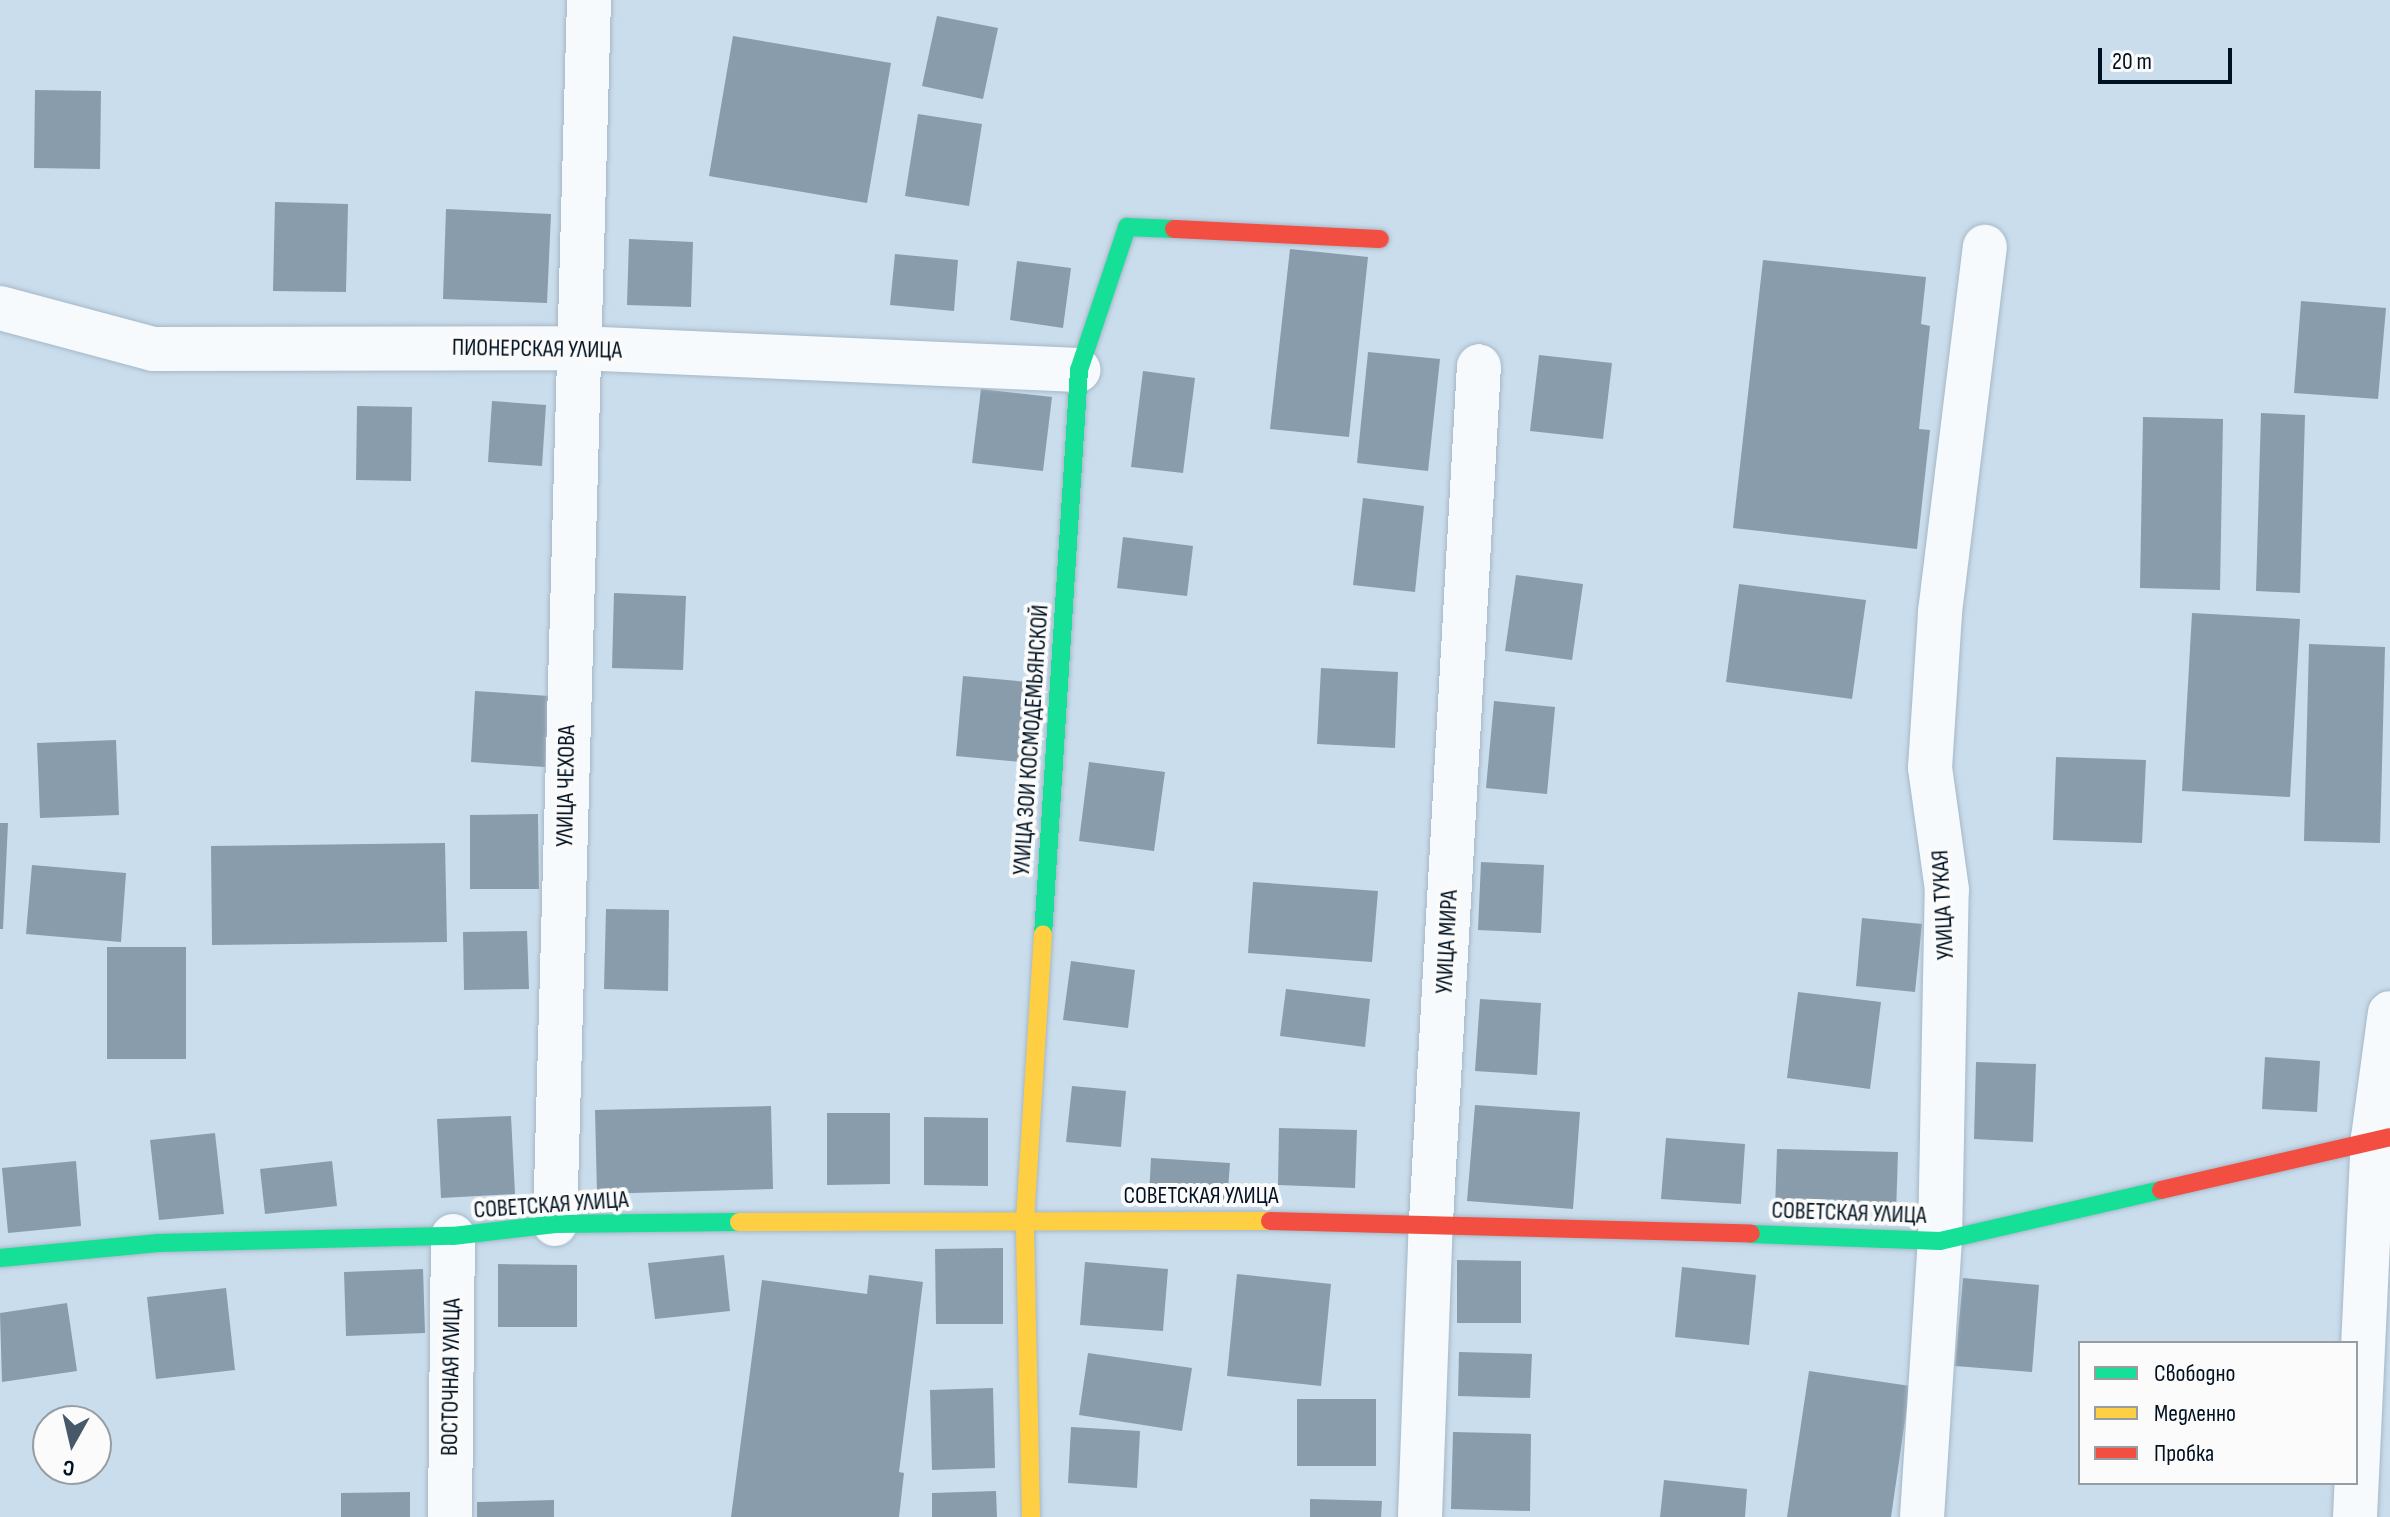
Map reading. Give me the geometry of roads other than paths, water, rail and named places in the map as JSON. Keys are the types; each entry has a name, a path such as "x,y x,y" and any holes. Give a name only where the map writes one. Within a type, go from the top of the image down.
{"street":[{"name":"УЛИЦА ЧЕХОВА","path":"555,1224 589,0"},
{"name":"УЛИЦА ЗОИ КОСМОДЕМЬЯНСКОЙ","path":"1031,1517 1025,1220 1079,370 1127,227 1380,239"},
{"name":"УЛИЦА ТУКАЯ","path":"1922,1517 1940,1241 1947,890 1930,768 1940,612 1985,247"},
{"name":"ПИОНЕРСКАЯ УЛИЦА","path":"0,308 153,349 577,348 1079,370"},
{"name":"УЛИЦА МИРА","path":"1420,1517 1431,1221 1479,366"},
{"path":"2358,1475 2390,1013"},
{"name":"СОВЕТСКАЯ УЛИЦА","path":"0,1258 158,1243 453,1236 555,1224 1431,1221 1940,1241 2382,1138"},
{"name":"ВОСТОЧНАЯ УЛИЦА","path":"450,1517 453,1236"},
{"path":"2355,1517 2357,1485"}]}
